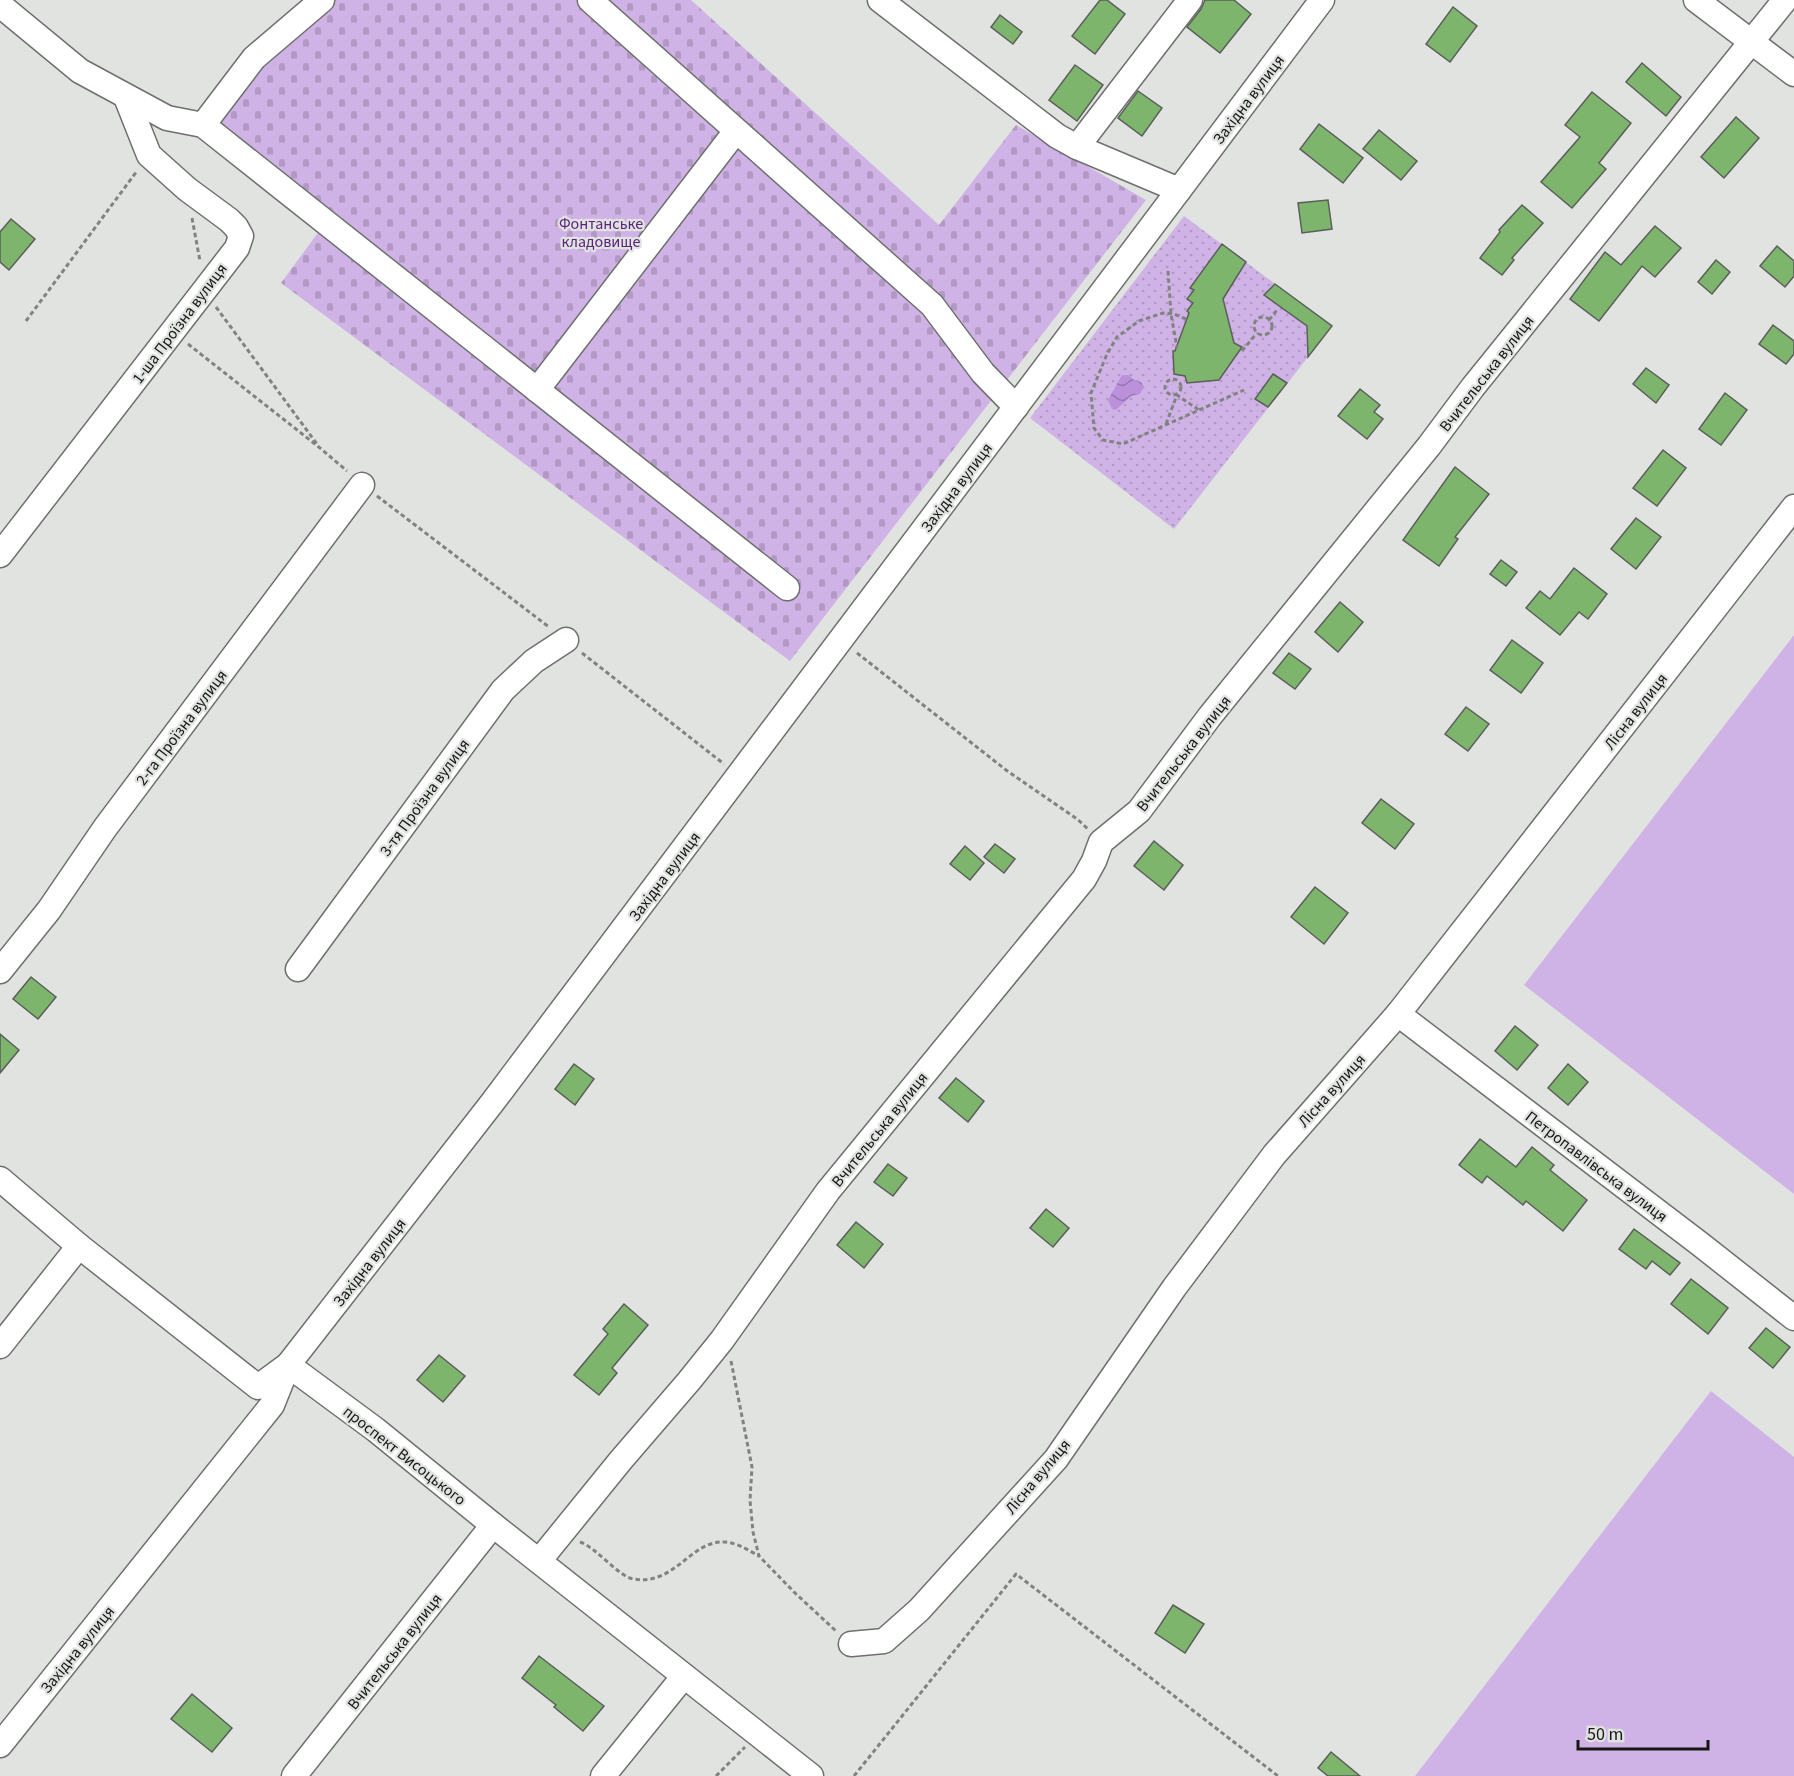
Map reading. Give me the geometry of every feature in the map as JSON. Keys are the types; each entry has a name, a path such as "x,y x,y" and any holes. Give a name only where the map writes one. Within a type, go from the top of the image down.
{"street":[{"path":"203,125 254,58 322,0"},
{"path":"590,0 932,305 983,373 1016,407"},
{"path":"880,0 1057,135 1077,147 1179,190"},
{"path":"1077,147 1190,0"},
{"name":"Західна вулиця","path":"0,1745 272,1405 288,1365 485,1113 1322,0"},
{"path":"1696,0 1794,74"},
{"name":"Вчительська вулиця","path":"539,1561 722,1340 828,1191 1084,879 1101,842 1139,811 1210,716 1785,0"},
{"path":"0,5 80,71 167,118 203,125 787,588"},
{"name":"1-ша Проїзна вулиця","path":"0,555 237,248 241,236 229,220 187,189 149,155 126,97"},
{"path":"537,390 736,131"},
{"name":"2-га Проїзна вулиця","path":"0,971 49,910 105,828 362,485"},
{"name":"Лісна вулиця","path":"851,1644 884,1641 919,1610 1056,1459 1173,1288 1274,1155 1398,1014 1794,507"},
{"name":"3-тя Проїзна вулиця","path":"298,969 503,690 534,661 566,640"},
{"name":"Петропавлівська вулиця","path":"1398,1014 1794,1318"},
{"path":"0,1179 79,1246 258,1388 288,1365"},
{"path":"0,1346 79,1246"},
{"name":"проспект Висоцького","path":"288,1365 376,1430 811,1776"},
{"name":"Вчительська вулиця","path":"294,1776 493,1525"},
{"path":"603,1776 684,1676"}],"path":[{"path":"26,321 149,155"},
{"path":"187,189 205,288 224,320 278,388 320,448"},
{"path":"1168,271 1171,314 1177,348"},
{"path":"1269,320 1277,310"},
{"path":"1186,319 1163,313 1139,321 1117,337 1107,354 1091,393 1094,428 1103,440 1123,444 1244,390"},
{"path":"1257,333 1255,321 1264,318 1269,320"},
{"path":"1257,333 1265,335 1269,333 1271,323 1269,320"},
{"path":"173,332 320,448 362,485 566,640 739,776"},
{"path":"1242,351 1257,333"},
{"path":"1165,426 1177,394 1181,388 1178,380 1170,380 1166,382 1165,391 1173,396 1177,394 1199,410"},
{"path":"841,641 1006,770 1077,819 1101,842"},
{"path":"722,1340 733,1367 752,1467 750,1500 753,1532 759,1556"},
{"path":"558,1539 583,1542 630,1579 648,1580 665,1575 708,1544 723,1542 737,1545 759,1556 795,1593 851,1644"},
{"path":"854,1776 1016,1574 1278,1776"},
{"path":"716,1776 756,1733"}],"green space":[{"name":"Фонтанське кладовище","path":"309,0 691,0 939,225 1016,125 1146,200 790,661 281,283 320,230 189,127"},
{"path":"1184,216 1332,326 1174,529 1030,418"},
{"path":"1794,635 1794,1194 1524,985"},
{"path":"1711,1391 1794,1457 1794,1776 1415,1776"}],"water":[{"path":"1122,375 1129,375 1141,382 1144,387 1140,394 1131,396 1116,410 1112,409 1108,400"}],"building":[{"path":"1100,0 1107,0 1125,14 1095,54 1072,36"},
{"path":"1205,0 1234,0 1251,14 1220,53 1187,27"},
{"path":"1453,7 1477,26 1450,62 1426,44"},
{"path":"1000,15 1022,32 1013,44 991,27"},
{"path":"1642,63 1681,97 1666,116 1626,82"},
{"path":"1075,65 1103,85 1077,121 1049,100"},
{"path":"1138,91 1162,108 1142,136 1118,118"},
{"path":"1592,92 1631,123 1599,163 1606,169 1572,208 1541,182 1580,137 1565,125"},
{"path":"1736,117 1759,138 1724,178 1701,157"},
{"path":"1319,124 1363,158 1343,183 1300,149"},
{"path":"1379,130 1417,161 1401,180 1363,149"},
{"path":"1328,200 1332,229 1302,233 1298,203"},
{"path":"1522,205 1543,223 1512,258 1514,260 1502,275 1480,258 1500,232 1499,230"},
{"path":"11,219 35,239 9,270 0,262 0,232"},
{"path":"1655,226 1681,248 1655,277 1642,266 1599,321 1570,299 1605,252 1621,265"},
{"path":"1222,244 1246,262 1223,299 1234,343 1242,347 1219,380 1187,383 1185,376 1174,374 1173,351 1175,351 1189,313 1187,311 1193,303 1187,299 1194,290 1190,288"},
{"path":"1777,246 1794,261 1794,276 1785,287 1760,266"},
{"path":"1716,260 1730,272 1712,294 1698,282"},
{"path":"1275,284 1332,326 1308,357 1307,326 1264,295"},
{"path":"1773,325 1794,341 1794,354 1786,364 1759,344"},
{"path":"1646,368 1669,385 1656,403 1633,384"},
{"path":"1273,374 1287,383 1268,407 1255,399"},
{"path":"1360,389 1380,405 1374,412 1383,419 1367,439 1338,416"},
{"path":"1725,393 1747,410 1721,445 1699,429"},
{"path":"1663,450 1686,468 1657,506 1633,488"},
{"path":"1455,467 1489,494 1455,537 1458,539 1439,566 1403,540"},
{"path":"1636,518 1661,537 1636,569 1611,549"},
{"path":"1501,560 1517,572 1506,586 1490,574"},
{"path":"1574,568 1607,594 1588,619 1579,612 1560,635 1526,608 1540,591 1550,599"},
{"path":"1340,602 1363,622 1338,652 1315,632"},
{"path":"1512,640 1543,663 1521,693 1490,670"},
{"path":"1289,653 1311,669 1295,689 1273,673"},
{"path":"1466,707 1489,724 1468,751 1445,734"},
{"path":"1381,799 1414,824 1395,849 1362,823"},
{"path":"1154,841 1183,865 1164,890 1134,866"},
{"path":"995,844 1015,859 1004,873 984,857"},
{"path":"965,846 984,863 970,880 950,864"},
{"path":"1315,887 1348,913 1324,944 1291,917"},
{"path":"31,977 56,997 38,1019 13,999"},
{"path":"1515,1026 1538,1045 1517,1070 1495,1051"},
{"path":"0,1034 19,1050 0,1073"},
{"path":"574,1064 594,1079 575,1105 555,1089"},
{"path":"1568,1064 1588,1082 1568,1105 1548,1088"},
{"path":"956,1078 984,1101 968,1122 939,1098"},
{"path":"1480,1139 1516,1167 1532,1147 1554,1165 1550,1170 1587,1200 1563,1231 1526,1201 1523,1205 1487,1176 1482,1183 1459,1165"},
{"path":"888,1164 907,1178 893,1196 874,1182"},
{"path":"1046,1209 1069,1228 1053,1247 1030,1228"},
{"path":"856,1222 883,1244 864,1268 837,1245"},
{"path":"1634,1229 1680,1263 1670,1275 1652,1261 1646,1269 1619,1249"},
{"path":"1691,1279 1728,1308 1708,1334 1671,1304"},
{"path":"624,1304 648,1325 612,1368 617,1373 599,1395 574,1375 608,1334 603,1329"},
{"path":"1766,1328 1790,1347 1773,1368 1749,1348"},
{"path":"439,1355 465,1376 443,1402 417,1380"},
{"path":"1173,1605 1204,1624 1185,1653 1155,1633"},
{"path":"539,1656 604,1706 583,1731 554,1707 556,1705 522,1678"},
{"path":"192,1694 232,1728 212,1752 171,1719"},
{"path":"1331,1752 1360,1776 1328,1776 1318,1768"}]}
